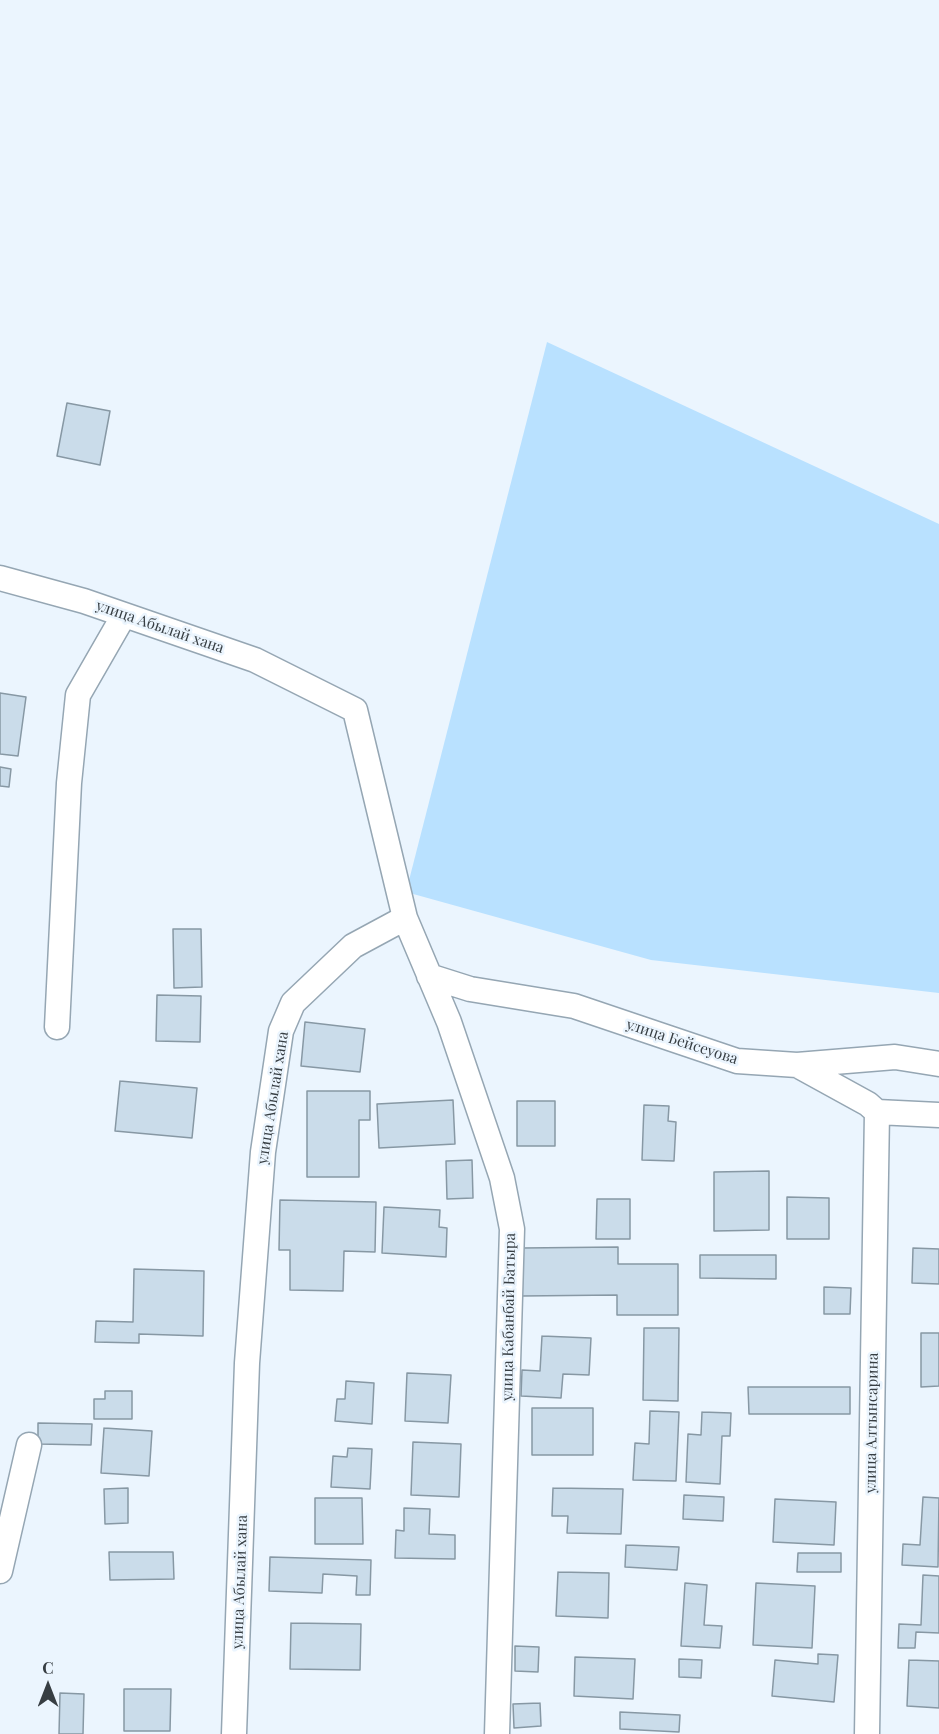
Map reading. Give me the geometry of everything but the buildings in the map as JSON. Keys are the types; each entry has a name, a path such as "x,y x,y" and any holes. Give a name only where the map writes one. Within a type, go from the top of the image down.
{"street":[{"name":"улица Абылай хана","path":"0,578 84,601 255,660 356,710 405,918 353,946 293,1003 281,1031 263,1152 247,1363 234,1734"},
{"path":"57,1027 69,783 78,695 124,615"},
{"name":"улица Кабанбай Батыра","path":"405,918 449,1022 502,1178 512,1229 497,1734"},
{"name":"улица Бейсеуова","path":"429,976 470,989 574,1006 737,1062 797,1065 895,1057 939,1064"},
{"path":"797,1065 868,1104 877,1112 939,1115"},
{"name":"улица Алтынсарина","path":"867,1734 877,1112"},
{"path":"0,1571 29,1445"}],"shaded area":[{"path":"547,342 939,524 939,993 651,960 406,892"}]}
